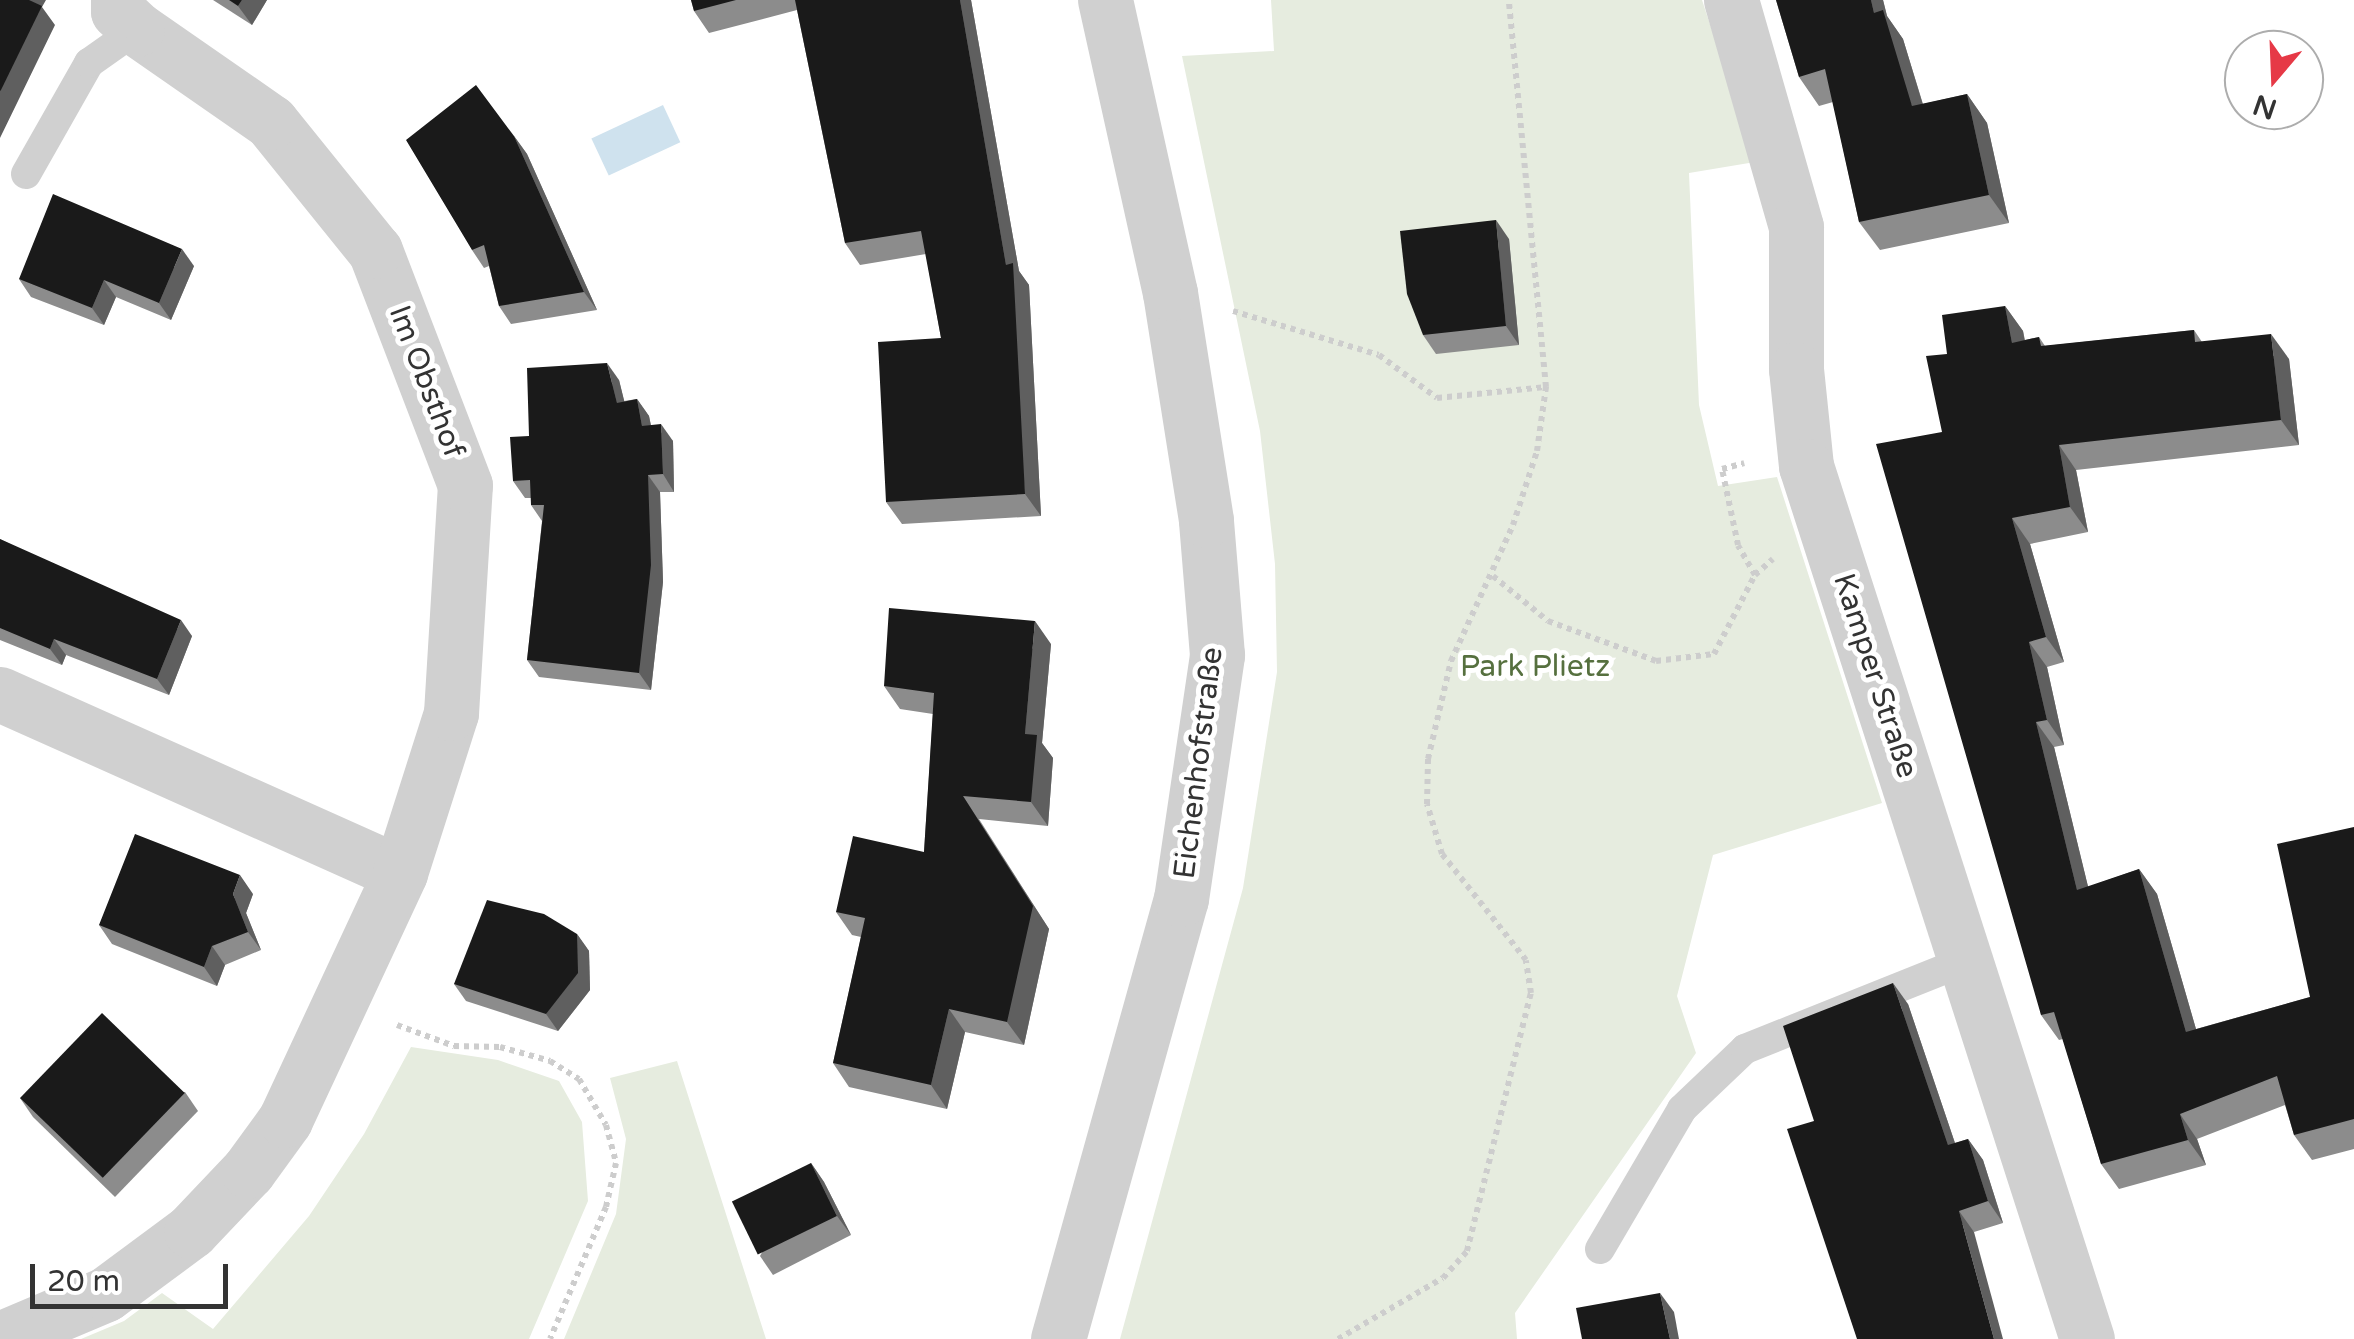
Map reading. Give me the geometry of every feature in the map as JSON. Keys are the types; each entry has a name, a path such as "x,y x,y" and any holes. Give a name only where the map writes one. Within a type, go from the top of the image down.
{"street":[{"name":"Eichenhofstraße","path":"1058,1339 1181,899 1217,655 1206,520 1170,294 1105,0"},
{"name":"Kamper Straße","path":"1732,0 1796,227 1796,370 1805,448 2087,1339"},
{"name":"Im Obsthof","path":"0,1339 106,1294 191,1231 285,1120 400,873 451,713 465,485 376,251 272,122 128,15"},
{"path":"0,694 400,873"}],"lane":[{"path":"26,174 89,64 128,15"},
{"path":"1600,1249 1682,1109 1745,1048 1967,960"}],"path":[{"path":"1338,1339 1442,1278 1467,1251 1530,993 1526,960 1442,854 1427,804 1428,759 1451,661 1493,576 1536,451 1546,387 1509,0"},
{"path":"1240,313 1379,355 1437,398 1546,387"},
{"path":"1493,576 1548,621 1656,661 1714,654 1755,575 1738,545 1722,469 1805,448"},
{"path":"344,1000 454,1046 500,1047 550,1061 578,1079 606,1125 616,1163 606,1207 550,1339"}],"green space":[{"name":"Park Plietz","path":"1271,0 1702,0 1755,162 1689,173 1699,405 1718,486 1777,477 1882,803 1713,855 1677,996 1696,1053 1515,1313 1517,1339 1120,1339 1243,888 1277,672 1275,564 1260,431 1182,56 1274,51"},
{"path":"411,1047 498,1060 559,1081 582,1122 588,1201 529,1339 81,1339 124,1321 162,1293 213,1329 309,1216 364,1134"},
{"path":"677,1061 766,1339 564,1339 616,1214 626,1139 610,1078"}],"water":[{"path":"663,105 680,142 609,176 591,138"}],"building":[{"path":"0,0 29,0 42,6 0,92"},
{"path":"691,0 736,0 694,11"},
{"path":"795,0 960,0 1006,265 1013,263 1025,494 886,502 878,342 941,338 921,231 845,243"},
{"path":"1776,0 1871,0 1874,13 1883,10 1912,106 1967,94 1989,195 1859,222 1825,69 1799,77"},
{"path":"476,85 514,136 584,292 499,306 484,245 472,250 406,140"},
{"path":"53,194 182,249 159,303 104,280 92,308 19,279"},
{"path":"1496,220 1506,326 1423,335 1407,294 1400,231"},
{"path":"2005,306 2012,343 2039,337 2041,346 2194,330 2195,342 2271,334 2281,420 2059,445 2070,507 2012,518 2046,637 2029,642 2047,720 2036,722 2077,890 2139,869 2186,1032 2310,997 2277,844 2354,827 2354,1119 2294,1135 2277,1076 2180,1114 2188,1140 2101,1164 2054,1012 2041,1015 1876,444 1942,432 1926,356 1947,354 1942,315"},
{"path":"607,363 617,403 637,399 642,426 661,424 663,474 648,475 651,565 639,673 527,660 544,505 531,505 530,480 513,481 510,437 529,436 527,368"},
{"path":"0,539 181,620 157,679 54,639 50,649 0,628"},
{"path":"889,608 1035,621 1025,734 1037,735 1031,802 963,796 1033,906 1007,1022 949,1009 931,1085 833,1063 865,918 836,912 853,836 924,852 934,693 884,686"},
{"path":"135,834 240,875 233,894 248,932 212,946 204,967 99,925"},
{"path":"487,900 544,914 577,934 578,973 546,1014 454,984"},
{"path":"1893,983 1948,1145 1968,1139 1988,1201 1959,1211 1994,1339 1857,1339 1787,1129 1814,1121 1783,1026"},
{"path":"102,1013 185,1093 103,1178 20,1098"},
{"path":"811,1163 837,1216 758,1255 732,1202"},
{"path":"1660,1293 1670,1339 1582,1339 1576,1308"}]}
